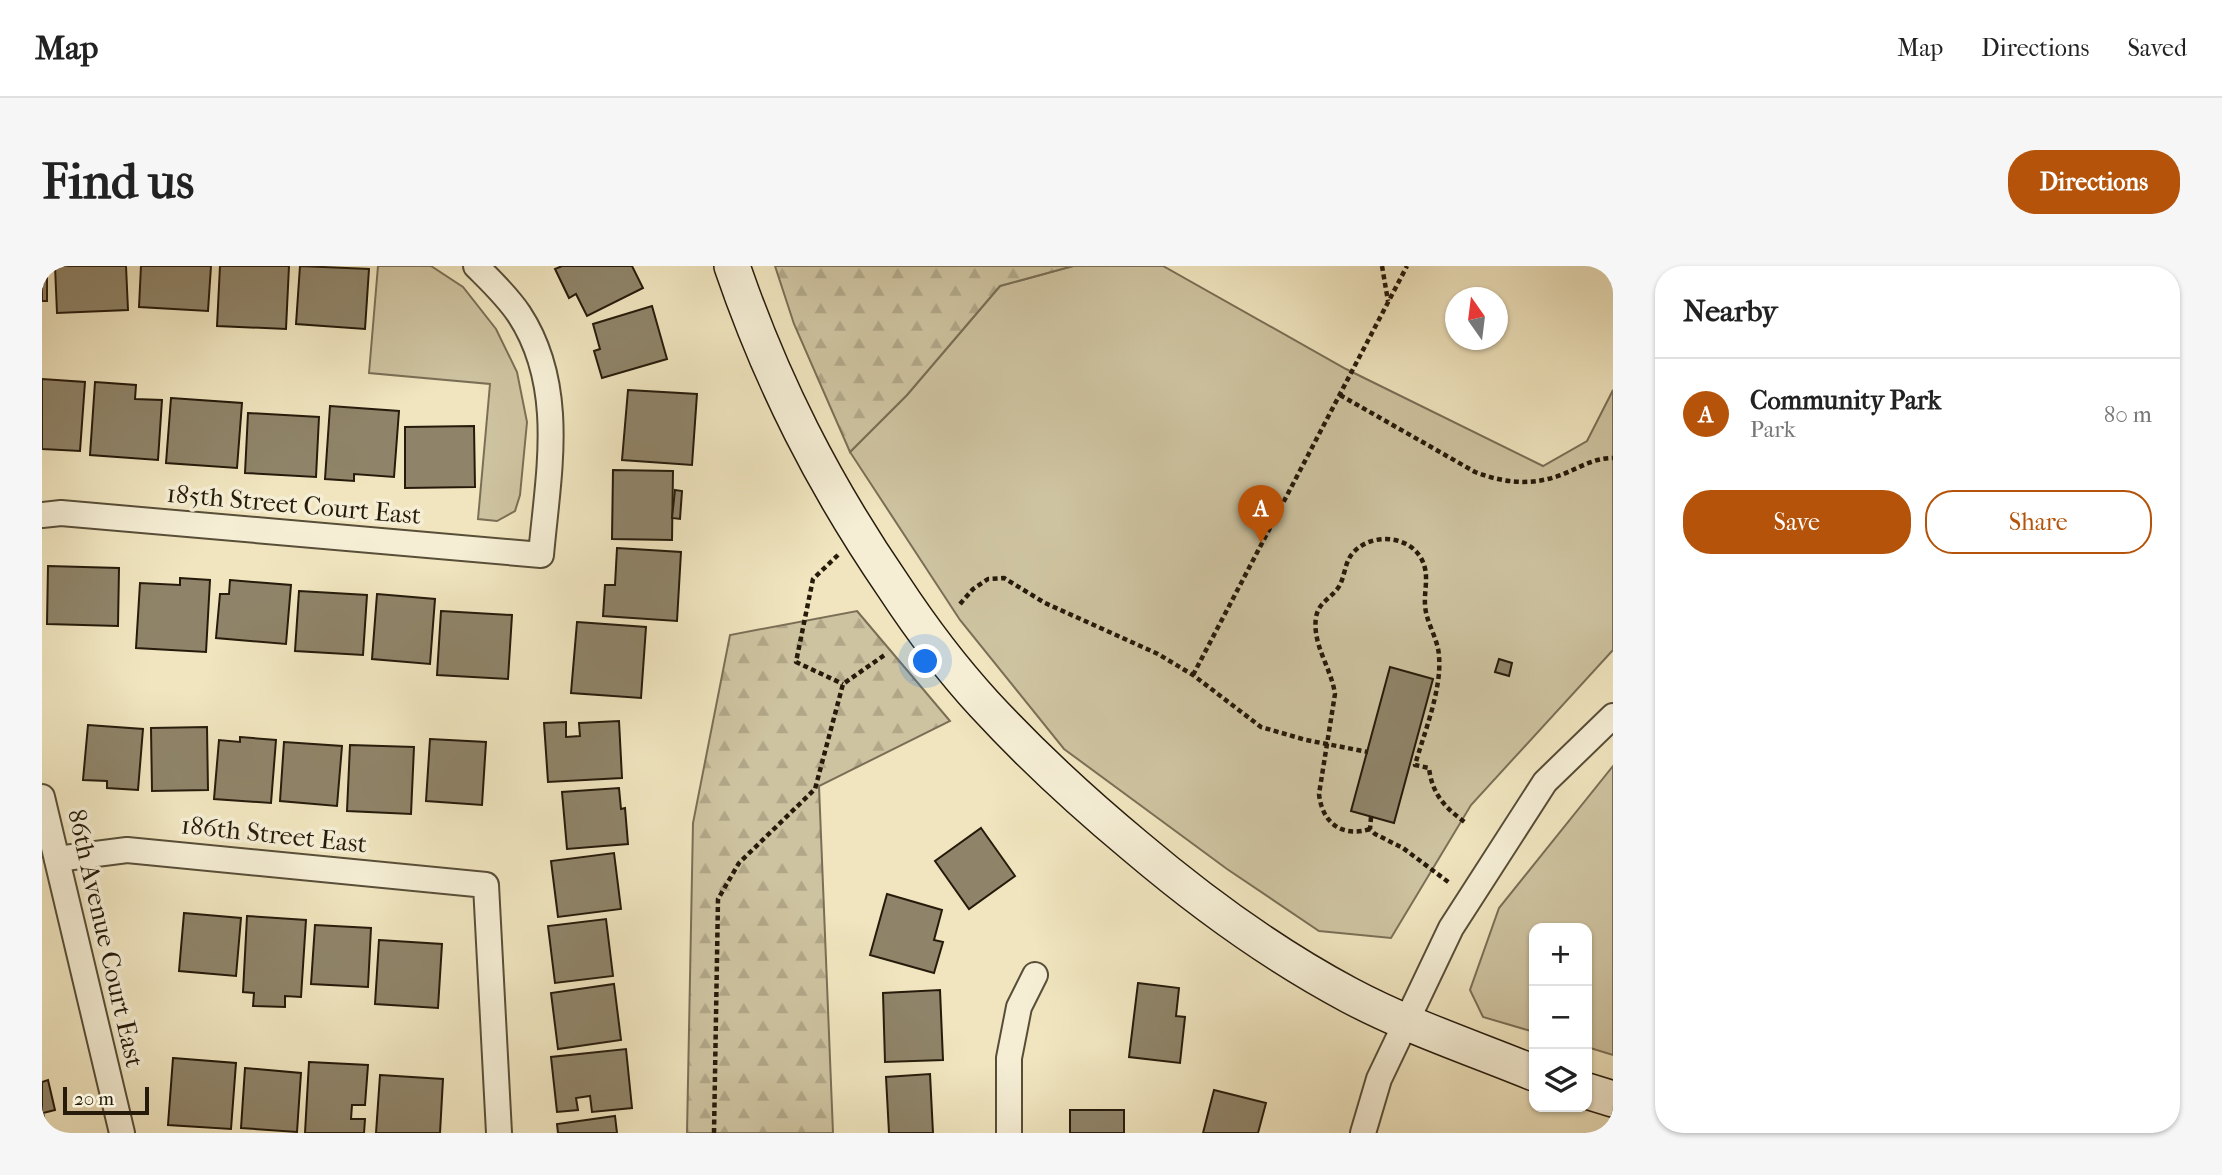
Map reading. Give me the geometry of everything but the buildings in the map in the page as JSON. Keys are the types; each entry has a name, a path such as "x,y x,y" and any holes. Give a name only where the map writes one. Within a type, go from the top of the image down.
{"street":[{"name":"185th Street Court East","path":"42,515 61,513 541,555 552,415 543,369 520,315 476,266"},
{"path":"732,266 756,335 801,432 858,535 923,630 983,703 1079,799 1178,883 1262,943 1349,995 1529,1071"},
{"path":"1363,1133 1379,1079 1451,928 1545,782 1613,716"},
{"name":"86th Avenue Court East","path":"42,797 122,1133"},
{"name":"186th Street East","path":"57,859 127,850 486,885 499,1133"},
{"path":"1009,1133 1009,1058 1019,1007 1035,975"},
{"path":"1592,1093 1613,1099"}],"path":[{"path":"1382,266 1388,302"},
{"path":"1193,675 1407,266"},
{"path":"1340,395 1475,472 1494,479 1537,482 1587,462 1613,458"},
{"path":"843,684 796,662 813,579 858,535"},
{"path":"1370,829 1355,832 1333,825 1320,807 1318,794 1335,694 1334,683 1317,642 1316,617 1319,607 1338,588 1348,561 1359,547 1383,539 1403,542 1418,553 1425,567 1426,610 1438,646 1438,678 1415,765 1429,768 1432,788 1437,796 1466,823"},
{"path":"960,604 973,589 988,579 1004,579 1045,603 1158,654 1193,675 1261,727 1367,752"},
{"path":"714,1133 718,900 739,863 815,789 843,684 886,654"},
{"path":"1371,817 1370,829 1374,834 1403,848 1470,898"}],"green space":[{"path":"378,266 431,266 463,287 496,329 517,372 527,422 520,495 515,511 497,521 478,519 490,384 369,373"},
{"path":"775,266 1073,266 1000,286 907,395 850,452 794,324"},
{"path":"1073,266 1163,266 1346,369 1543,466 1587,441 1613,390 1613,650 1471,805 1391,938 1319,931 1227,869 1064,749 960,620 850,452 907,395 1000,286"},
{"path":"857,611 950,721 819,786 833,1133 687,1133 693,823 730,635"},
{"path":"1613,766 1613,1055 1592,1049 1592,923 1529,923 1529,1031 1483,1017 1470,990 1499,908"}],"place":[{"name":"Community Park","path":"1261,543"}]}
